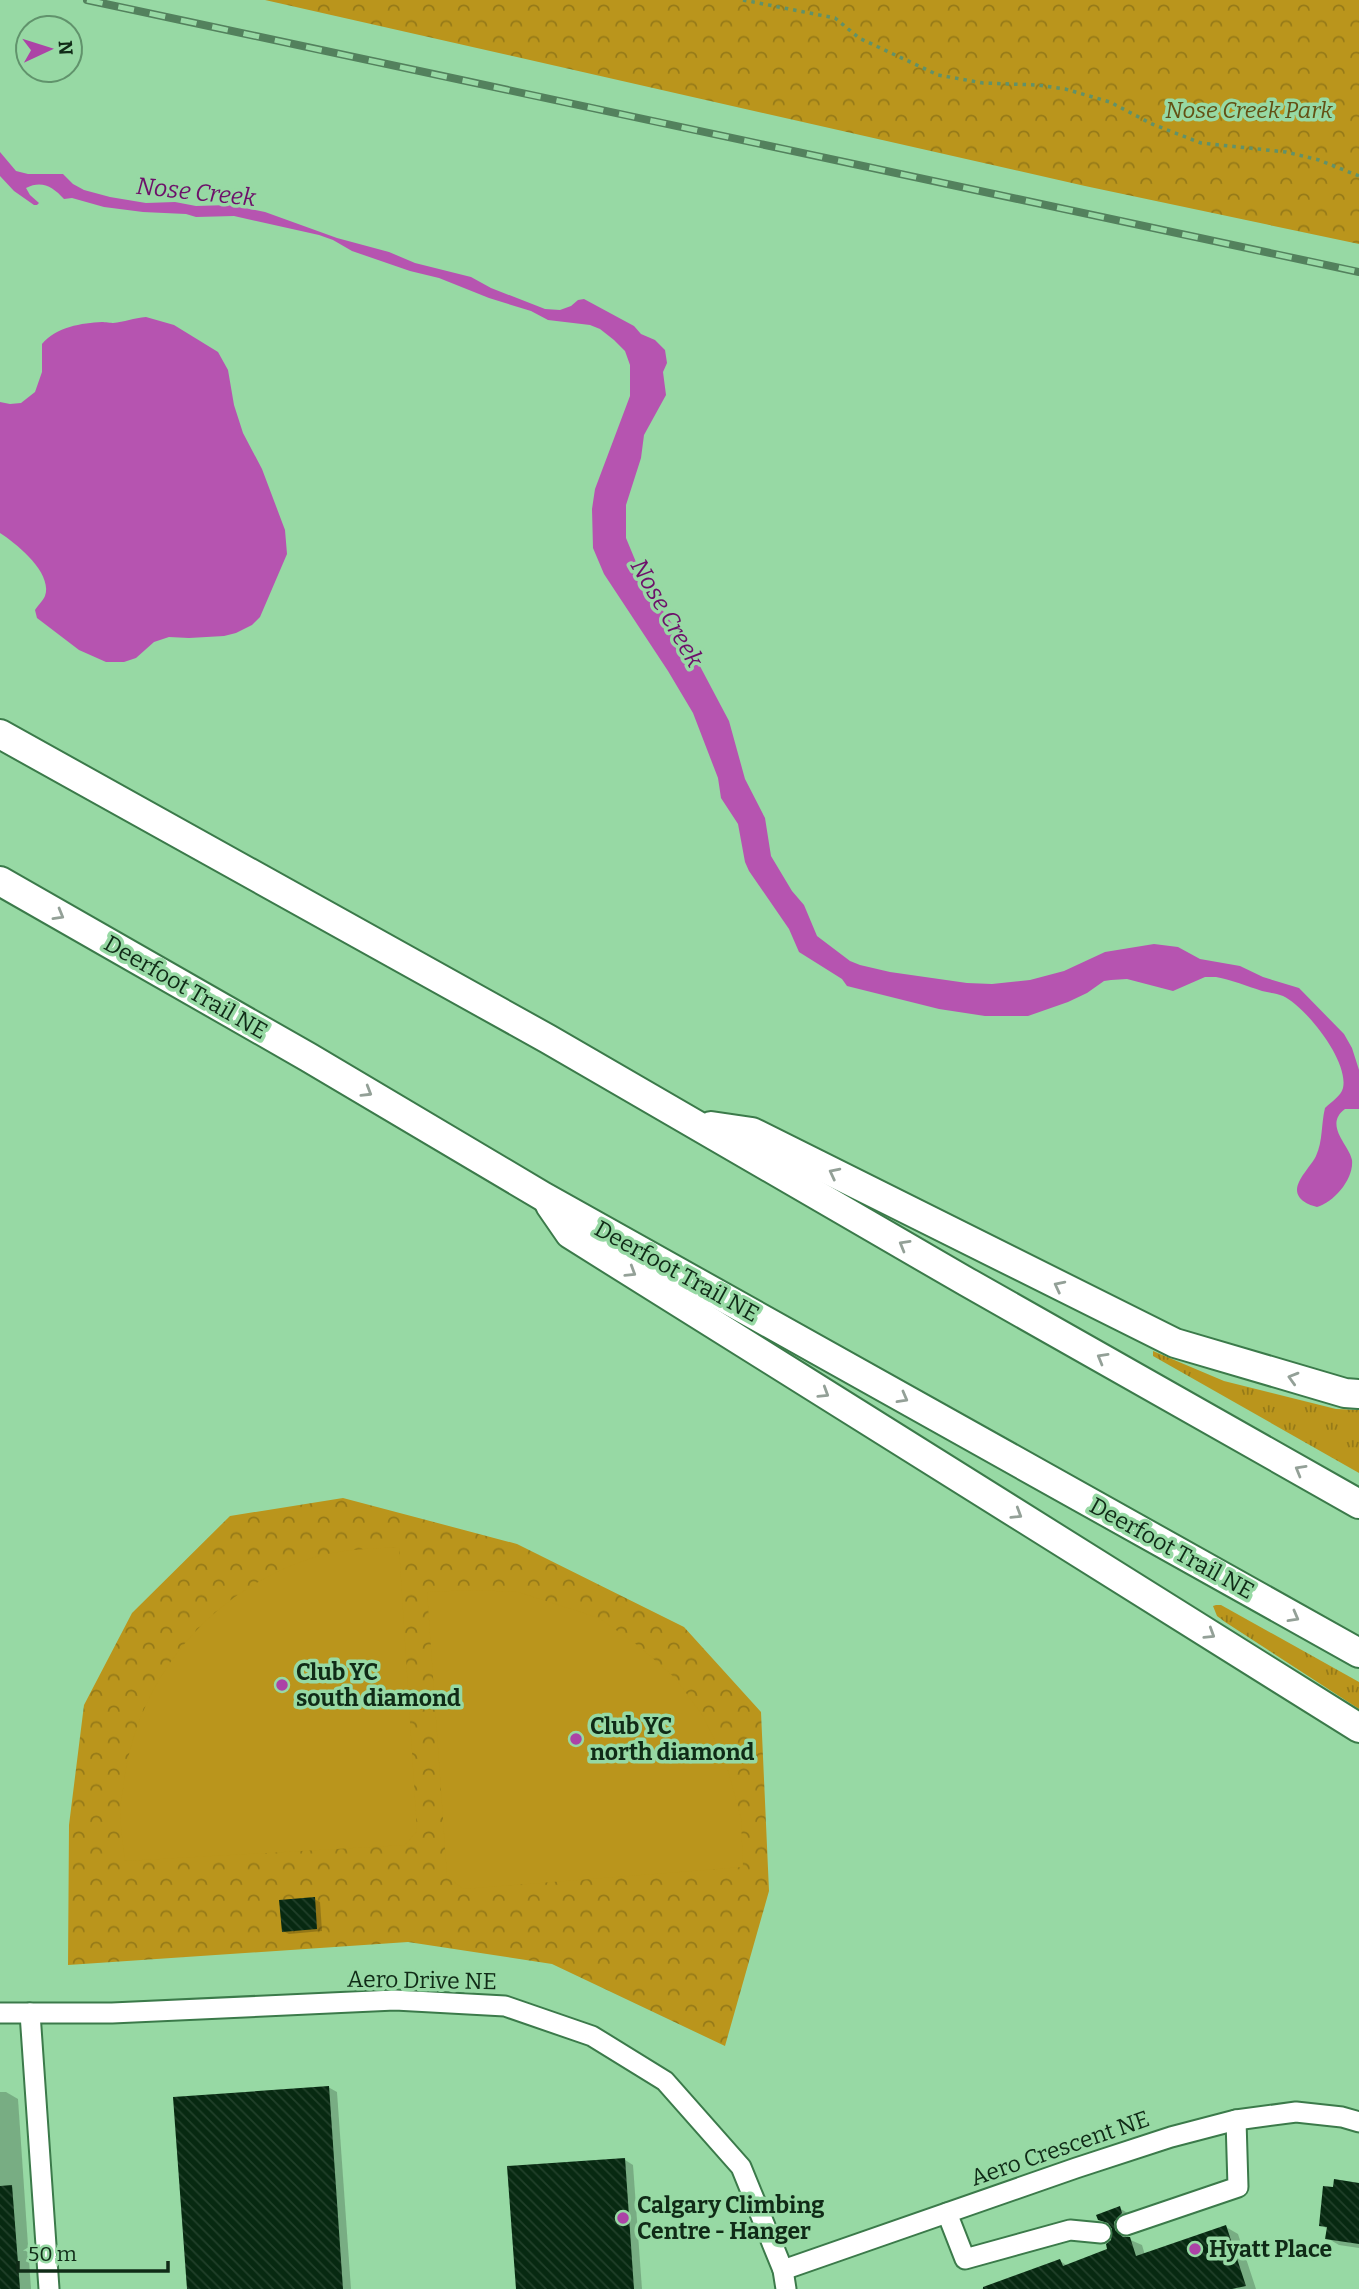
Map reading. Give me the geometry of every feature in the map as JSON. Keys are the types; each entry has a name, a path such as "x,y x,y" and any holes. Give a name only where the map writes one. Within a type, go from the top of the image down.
{"highway":[{"path":"0,734 125,806 367,937 1359,1504"},
{"name":"Deerfoot Trail NE","path":"0,881 308,1057 544,1197 1359,1653"},
{"path":"695,1124 752,1132 1175,1343 1345,1393 1359,1394"},
{"path":"544,1197 570,1234 1359,1728"}],"street":[{"name":"Aero Drive NE","path":"0,2014 111,2013 395,2000 505,2006 592,2036 665,2081 741,2167 785,2280"},
{"path":"30,2013 49,2289"},
{"name":"Aero Crescent NE","path":"785,2280 947,2213 1171,2137 1236,2120 1296,2112 1342,2117 1359,2122"},
{"path":"1126,2225 1238,2187 1236,2120"},
{"path":"947,2213 965,2259 1070,2230 1101,2232"}],"path":[{"path":"743,0 835,18 859,38 938,75 984,83 1065,89 1110,102 1152,124 1201,143 1286,152 1320,160 1359,176"}],"green space":[{"name":"Nose Creek Park","path":"265,0 1359,0 1359,244 1085,186"},
{"path":"1153,1351 1224,1381 1336,1409 1359,1410 1359,1473 1153,1356"},
{"path":"343,1498 517,1544 684,1627 761,1712 769,1891 725,2046 552,1964 408,1942 68,1965 69,1825 84,1705 132,1613 230,1516"},
{"name":"Club YC south diamond","path":"399,1547 417,1831 405,1845 125,1861 120,1809 132,1743 145,1707 163,1674 185,1644 210,1617 240,1593 273,1574 331,1553"},
{"name":"Club YC north diamond","path":"427,1592 518,1592 599,1618 640,1647 675,1678 703,1716 726,1763 741,1818 743,1867 463,1889 447,1876"},
{"path":"1221,1605 1359,1682 1359,1709 1225,1622 1217,1616 1213,1606"}],"shaded area":[{"path":"0,152 16,171 28,174 63,174 84,190 110,197 146,203 229,205 265,212 415,263 471,277 491,288 545,309 560,310 584,299 655,340 665,350 667,363 663,372 666,395 644,435 641,458 626,505 626,538 638,567 663,611 693,653 729,721 745,779 765,818 771,856 792,891 804,905 817,936 850,961 860,965 967,983 992,984 1030,980 1064,971 1105,952 1154,944 1178,947 1200,959 1240,966 1263,977 1299,988 1344,1034 1359,1070 1359,1109 1345,1109 1337,1122 1337,1128 1352,1160 1350,1175 1342,1189 1317,1207 1304,1202 1298,1194 1299,1181 1318,1150 1325,1108 1342,1091 1343,1077 1333,1050 1324,1036 1303,1011 1283,996 1216,977 1205,977 1173,991 1127,979 1111,980 1104,981 1068,1002 1028,1016 985,1016 939,1009 847,986 842,979 799,952 789,929 745,862 738,824 721,798 718,778 693,713 604,574 593,548 592,509 595,489 630,396 630,365 625,351 600,329 590,325 548,320 531,311 439,278 352,251 319,235 234,216 196,217 104,207 72,198 64,199 56,191 42,185 26,188 39,203 34,205 14,191 0,176"},
{"path":"146,317 174,325 218,352 228,370 234,405 243,433 262,469 285,530 287,554 260,617 252,625 224,636 169,637 154,642 136,658 124,662 106,662 79,650 37,618 35,610 45,596 44,578 32,560 0,533 0,402 21,403 35,392 42,372 42,344 54,334 78,325 113,323"}],"building":[{"path":"315,1897 317,1929 282,1932 279,1900"},
{"path":"329,2086 343,2289 187,2289 173,2097"},
{"path":"625,2158 634,2289 516,2289 507,2166"},
{"path":"1334,2179 1359,2183 1359,2244 1325,2239 1327,2227 1319,2226 1323,2186 1333,2187"},
{"path":"12,2185 20,2289 0,2289 0,2186"},
{"name":"Hyatt Place","path":"1120,2206 1122,2213 1114,2222 1115,2230 1123,2237 1130,2237 1136,2256 1226,2225 1246,2286 1232,2289 983,2289 1060,2259 1063,2266 1107,2249 1106,2244 1111,2240 1112,2229 1108,2223 1098,2220 1096,2215"}],"railway":[{"path":"87,0 1359,272"}],"place":[{"name":"Club YC south diamond","path":"282,1685"},
{"name":"Club YC north diamond","path":"576,1739"},
{"name":"Calgary Climbing Centre - Hanger","path":"623,2218"},
{"name":"Hyatt Place","path":"1195,2249"}],"water label":[{"name":"Nose Creek","path":"196,192"},
{"name":"Nose Creek","path":"667,613"}]}
